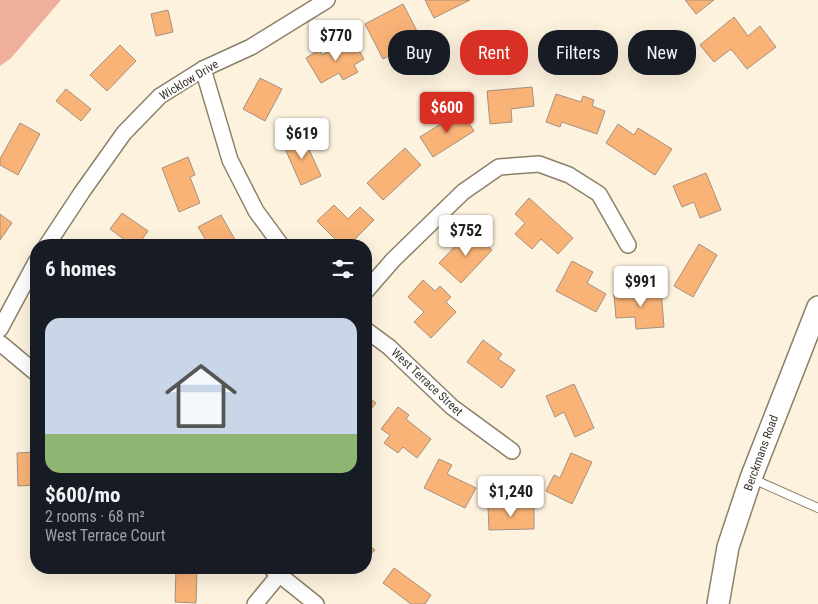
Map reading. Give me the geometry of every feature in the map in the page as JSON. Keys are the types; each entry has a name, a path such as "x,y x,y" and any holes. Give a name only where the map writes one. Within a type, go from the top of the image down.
{"main road":[{"name":"Berckmans Road","path":"718,604 728,547 751,478 818,307"}],"street":[{"name":"Wicklow Drive","path":"51,239 124,134 160,96 203,69 251,47 327,0"},
{"path":"203,69 230,160 256,211 277,239"},
{"path":"372,284 393,260 463,192 499,168 539,164 569,175 599,194 628,245"},
{"path":"0,329 30,273"},
{"name":"West Terrace Street","path":"372,334 389,347 452,407 512,450"},
{"path":"0,343 30,368"},
{"path":"255,604 273,574"},
{"path":"279,574 316,604"}],"lane":[{"path":"751,478 818,508"}],"shaded area":[{"path":"0,0 61,0 11,58 0,66"}],"building":[{"path":"425,0 470,0 434,18"},
{"path":"685,0 714,0 696,14"},
{"path":"403,4 416,30 388,30 388,56 383,59 365,24"},
{"path":"168,10 173,32 156,36 151,14"},
{"path":"734,17 748,36 760,26 776,47 747,69 731,49 714,62 700,45"},
{"path":"352,39 364,59 354,65 358,72 343,80 339,73 321,83 306,58 319,50 322,55"},
{"path":"120,45 136,61 107,91 90,75"},
{"path":"260,78 282,89 265,121 243,109"},
{"path":"532,87 534,106 511,109 512,122 490,124 487,91"},
{"path":"66,89 91,109 81,121 56,101"},
{"path":"556,94 581,102 583,96 594,100 592,106 605,111 597,134 562,122 560,127 546,122"},
{"path":"461,111 474,131 433,157 420,137"},
{"path":"20,123 40,134 18,175 0,165 0,159"},
{"path":"618,124 634,135 638,128 672,149 655,175 606,143"},
{"path":"303,136 321,176 301,185 283,144"},
{"path":"405,148 421,165 383,200 367,183"},
{"path":"188,157 195,175 190,177 200,203 179,212 162,168"},
{"path":"706,173 721,210 700,218 694,202 682,207 673,186"},
{"path":"529,198 573,238 558,254 541,239 532,249 515,234 525,223 515,214"},
{"path":"334,205 348,219 360,207 374,220 355,239 335,239 317,221"},
{"path":"122,213 148,231 142,239 124,239 110,229"},
{"path":"0,214 12,223 0,240"},
{"path":"221,215 235,239 205,239 198,227"},
{"path":"471,230 492,250 461,283 439,263"},
{"path":"699,244 717,255 693,297 674,286"},
{"path":"572,261 593,272 587,283 606,294 596,312 556,291"},
{"path":"423,280 435,291 440,286 451,297 446,302 456,312 431,338 414,322 424,312 408,297"},
{"path":"661,290 664,327 636,329 635,317 616,318 614,294"},
{"path":"483,340 502,354 498,359 515,370 502,388 467,362"},
{"path":"574,384 594,428 575,437 564,412 555,417 546,396"},
{"path":"372,400 376,403 372,408"},
{"path":"398,407 409,415 406,419 431,439 417,458 403,447 398,453 384,443 390,435 381,429"},
{"path":"30,452 30,485 18,486 17,453"},
{"path":"571,453 592,462 572,504 546,491 554,475 560,478"},
{"path":"439,459 452,465 447,474 476,488 465,508 424,488"},
{"path":"534,506 534,529 489,530 488,507"},
{"path":"394,568 431,595 425,604 411,604 383,583"},
{"path":"176,574 197,574 196,603 175,602"}]}
